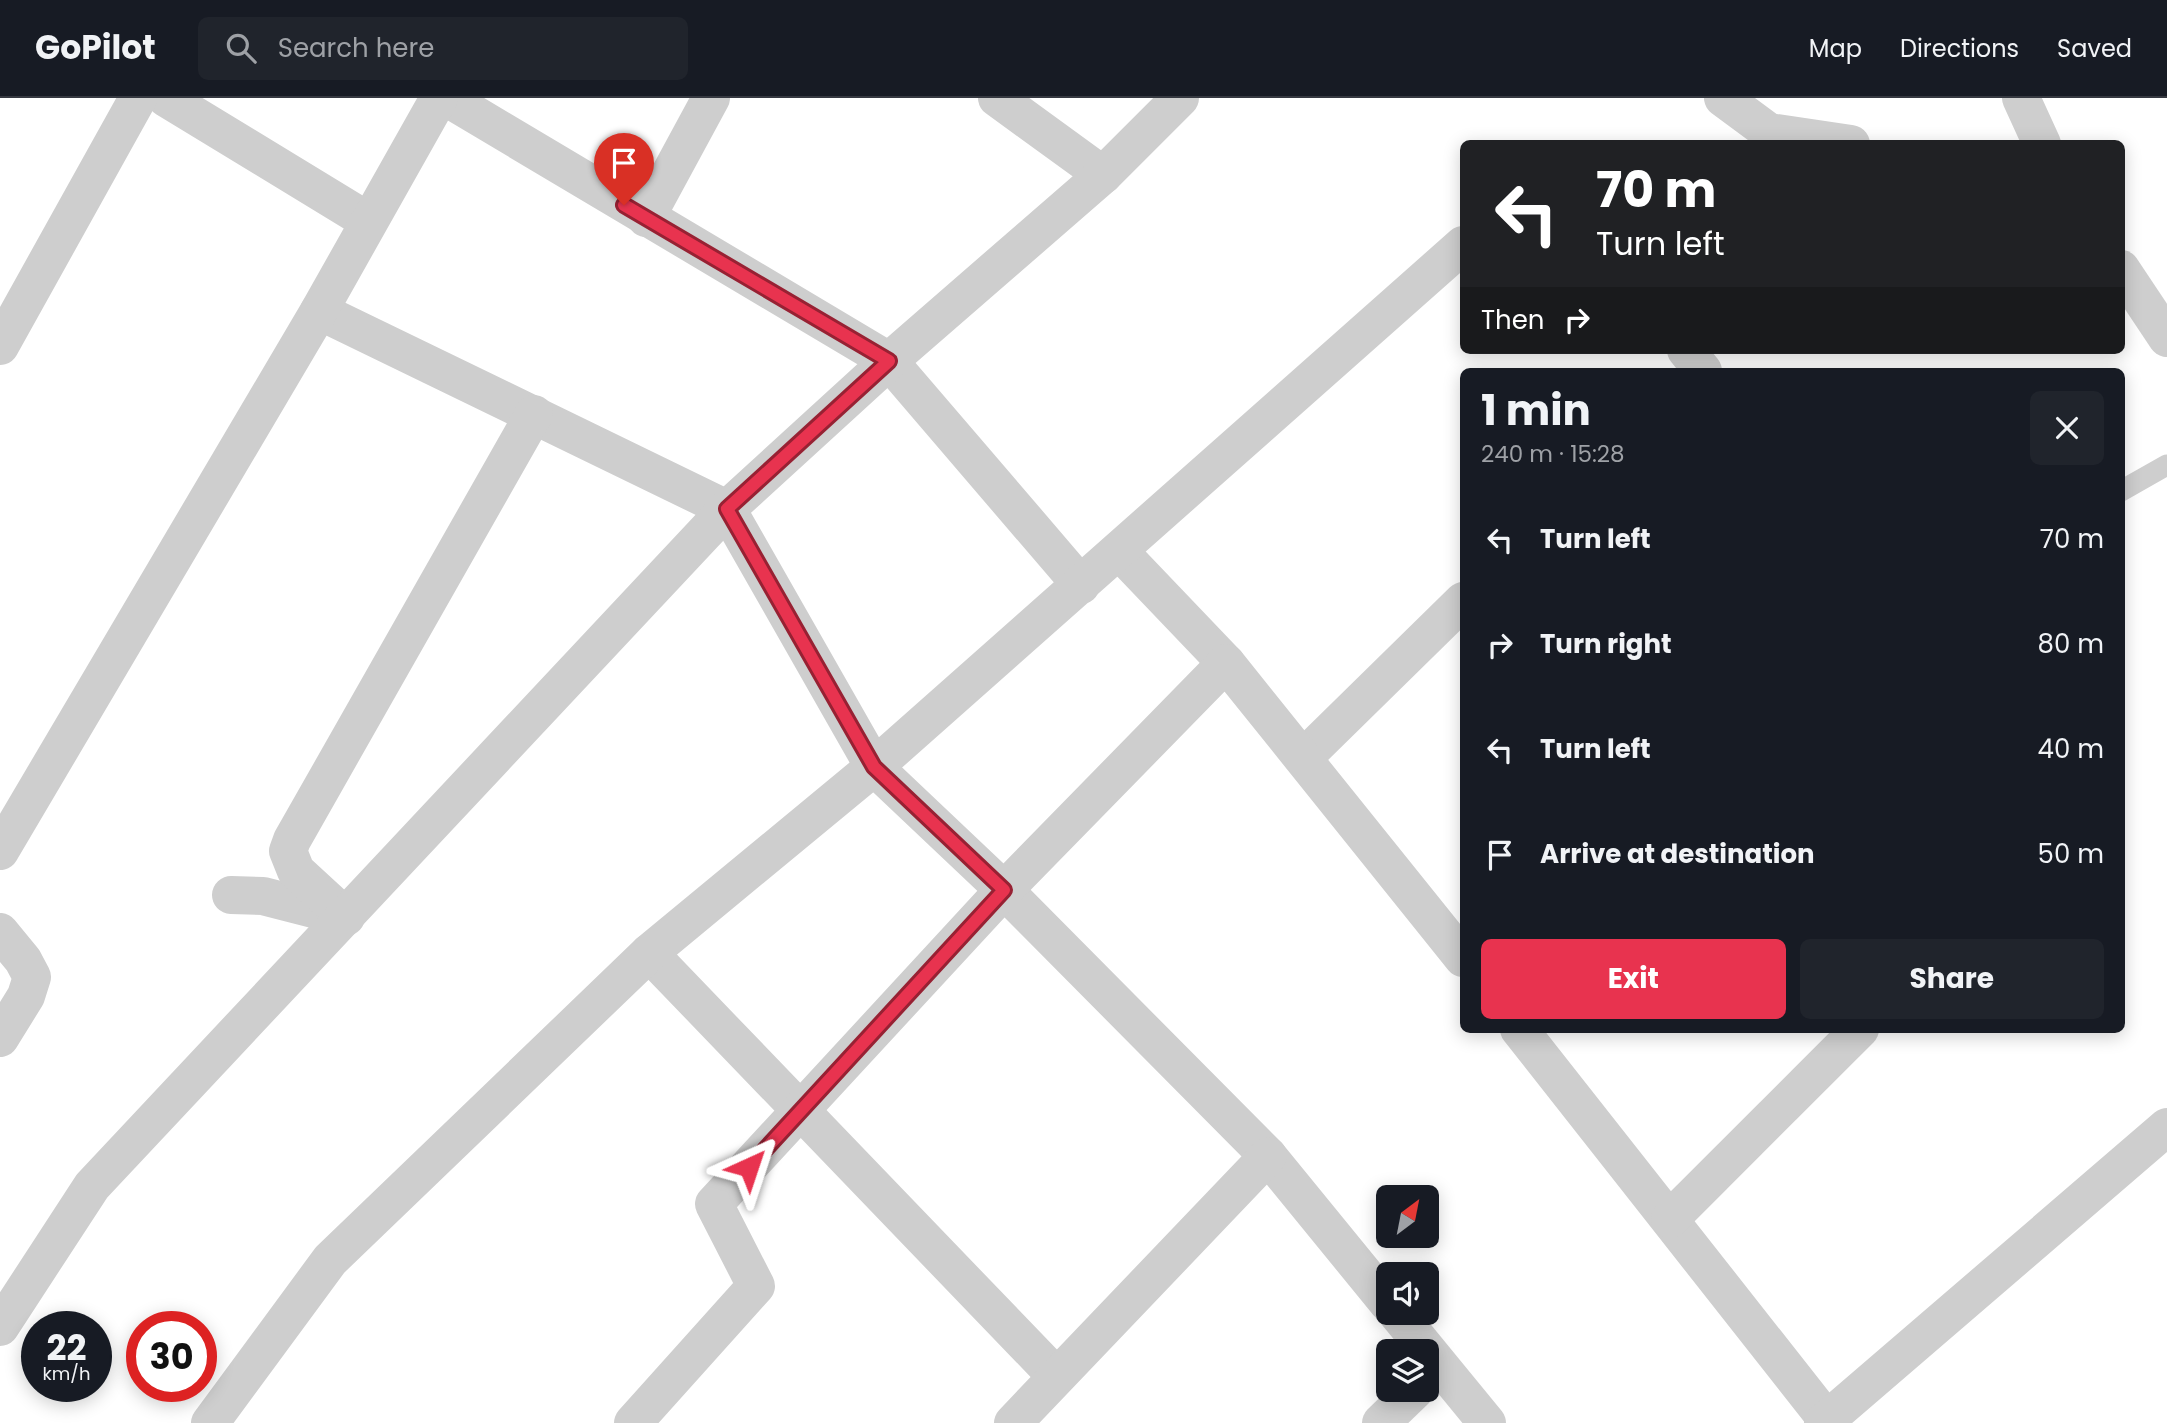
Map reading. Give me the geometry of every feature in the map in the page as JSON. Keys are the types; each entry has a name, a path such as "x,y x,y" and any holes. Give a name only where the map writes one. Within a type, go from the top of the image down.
{"street":[{"path":"0,346 138,98"},
{"path":"166,98 368,221"},
{"path":"0,851 319,311 439,98"},
{"path":"447,98 889,361 1082,585"},
{"path":"646,218 711,98"},
{"path":"997,98 1103,175"},
{"path":"0,1327 92,1186 727,509 889,361 1103,175 1180,98"},
{"path":"1723,98 1769,132 1824,140"},
{"path":"2021,98 2040,140"},
{"path":"210,1423 330,1260 649,953 874,767 1460,248"},
{"path":"2125,275 2167,338"},
{"path":"319,311 727,509 874,767 1004,890 1268,1156 1376,1288"},
{"path":"1689,354 1701,368"},
{"path":"346,917 296,871 290,862 288,851 292,840 534,414"},
{"path":"1119,551 1226,663 1460,954"},
{"path":"1304,757 1460,604"},
{"path":"633,1423 756,1286 714,1204 1004,890 1226,663"},
{"path":"231,895 263,896 346,917"},
{"path":"0,932 23,960 32,977 26,996 0,1038"},
{"path":"649,953 1056,1376"},
{"path":"1523,1033 1825,1421 2167,1127"},
{"path":"1670,1219 1856,1033"},
{"path":"1013,1423 1268,1156"},
{"path":"1439,1387 1487,1423"},
{"path":"1381,1423 1402,1402"}],"lane":[{"path":"2125,489 2167,466"}],"route":[{"path":"624,205 889,361 727,509 874,767 1004,890 749,1167"}]}
